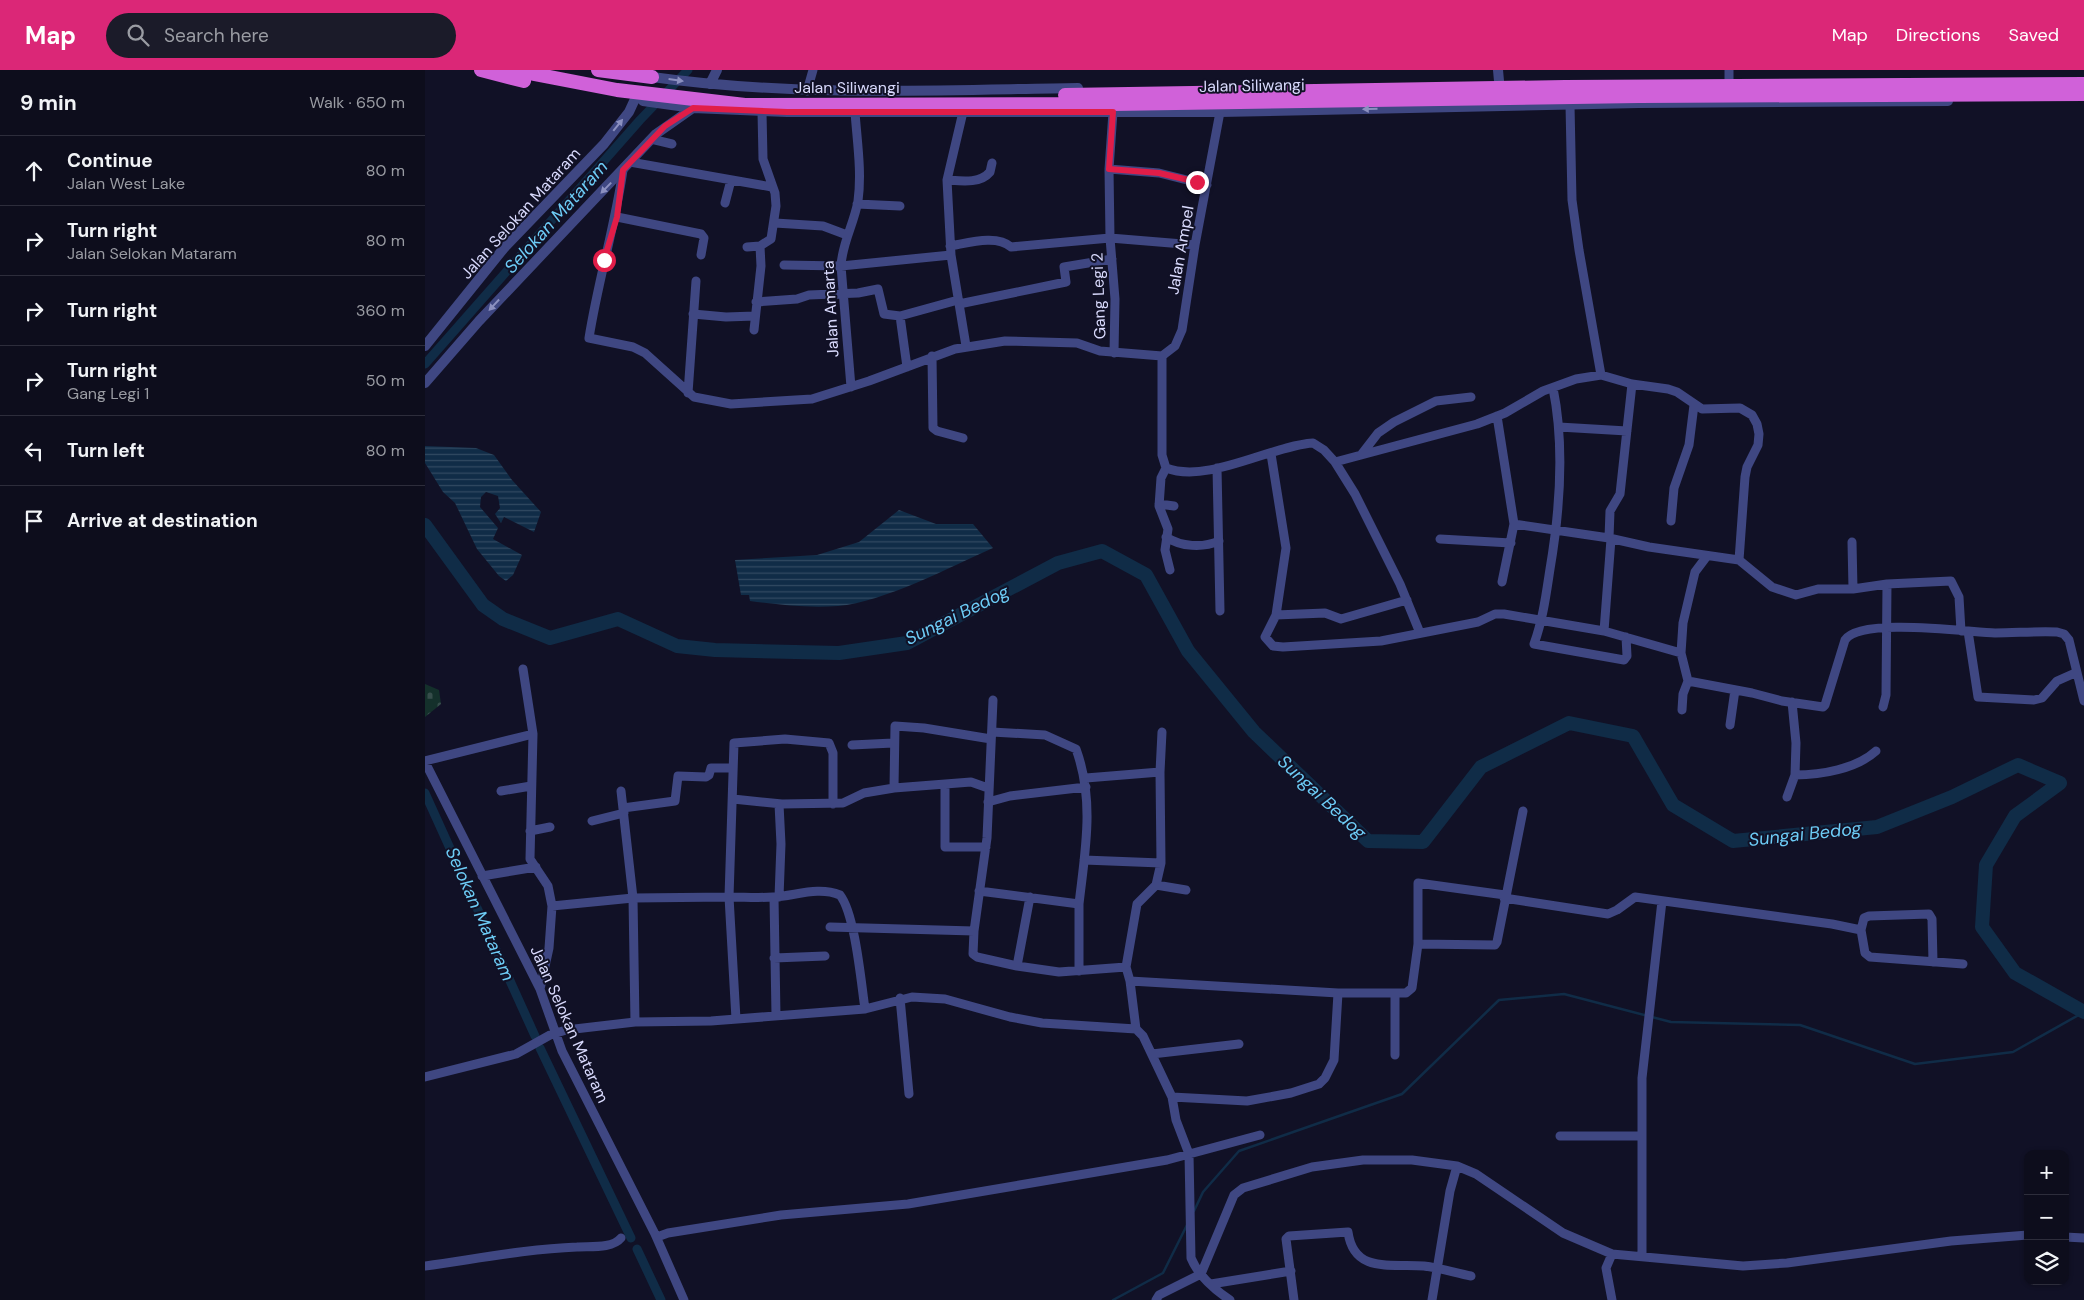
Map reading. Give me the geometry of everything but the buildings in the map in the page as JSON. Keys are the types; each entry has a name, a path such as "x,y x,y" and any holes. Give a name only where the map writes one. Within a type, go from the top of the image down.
{"highway":[{"path":"481,70 549,87 639,100"},
{"name":"Jalan Siliwangi","path":"513,70 745,105 1033,99 1116,109 1639,100 1990,98 2084,94"},
{"name":"Jalan Siliwangi","path":"558,70 618,86"},
{"path":"598,70 649,74"},
{"name":"Jalan Siliwangi","path":"1033,99 1067,91 1133,90 2084,84"}],"street":[{"path":"425,383 479,321 717,70"},
{"path":"807,91 813,70"},
{"path":"1498,70 1499,81"},
{"path":"649,74 693,96 762,112 855,112 939,101 1067,91"},
{"path":"1133,90 1729,75 2084,78"},
{"path":"639,100 807,91 939,101 963,112 1116,109 1220,112 1570,105 1639,100"},
{"path":"1990,98 2084,100"},
{"name":"Jalan Selokan Mataram","path":"425,346 504,248 604,144 639,100"},
{"path":"1570,105 1573,200 1579,250 1601,375"},
{"name":"Gang Legi 2","path":"1114,353 1115,299 1110,238 1109,169 1116,109"},
{"path":"747,247 760,246 771,239 777,206 773,187 763,159 762,112"},
{"name":"Jalan Amarta","path":"851,387 841,266 842,251 857,204 860,178 855,112"},
{"path":"963,112 947,180 951,255 966,346"},
{"name":"Jalan Ampel","path":"1162,356 1175,346 1182,330 1195,245 1220,112"},
{"path":"651,139 672,144"},
{"path":"947,180 966,181 982,177 990,172 992,163"},
{"path":"627,166 773,187"},
{"path":"627,166 617,217 604,260 589,338 625,345 645,353 694,397 731,404 812,398 851,387 932,356 966,346 1005,341 1077,343 1100,351 1162,356 1162,455 1167,468 1174,471 1217,468 1313,443 1324,450 1335,462 1355,494 1407,600 1420,633"},
{"path":"1109,169 1159,173 1207,185"},
{"path":"725,203 731,180"},
{"path":"857,204 900,206"},
{"path":"617,217 701,234 704,238 701,255"},
{"path":"775,223 823,226 847,235"},
{"path":"950,246 996,240 1006,242 1011,247 1110,238 1195,245"},
{"path":"754,330 761,266 760,246"},
{"path":"784,265 841,266 951,255"},
{"path":"756,302 878,289 882,310 885,314 900,316 959,302 1066,282 1064,267 1112,259"},
{"path":"688,392 696,282"},
{"path":"693,314 726,317 755,316"},
{"path":"900,316 907,367"},
{"path":"932,356 933,428 937,432 963,438"},
{"path":"1335,462 1424,440 1497,416 1553,388 1576,379 1601,375 1632,384 1677,392 1702,409 1740,408 1752,415 1757,424 1759,434 1758,446 1747,467 1739,560"},
{"path":"1604,631 1610,511 1620,494 1632,384"},
{"path":"1553,388 1559,427 1559,517 1542,621 1534,644 1624,660 1627,656 1626,637"},
{"path":"1361,456 1378,433 1394,422 1436,401 1471,397"},
{"path":"1671,522 1674,488 1689,445 1694,405"},
{"path":"1497,416 1514,524 1502,582"},
{"path":"1559,427 1627,431"},
{"path":"1271,454 1286,548 1276,615 1265,636 1270,643 1283,647 1381,641 1478,622 1495,614 1604,631 1681,654"},
{"path":"1167,468 1161,478 1159,504 1167,529 1165,550 1169,570"},
{"path":"1217,468 1220,611"},
{"path":"1159,504 1174,506"},
{"path":"1514,524 1534,526 1556,532 1610,538 1649,548 1739,560 1773,587 1796,595 1819,589 1853,589 1887,584 1951,582 1959,597 1978,697 2033,700 2042,698 2057,681 2075,673"},
{"path":"1166,537 1186,544 1203,545 1219,541"},
{"path":"1440,539 1511,543"},
{"path":"1852,542 1853,589"},
{"path":"1682,710 1683,694 1688,681 1681,654 1688,597 1695,572 1707,556"},
{"path":"1883,707 1886,695 1887,584"},
{"path":"1276,615 1325,613 1341,619 1407,600"},
{"path":"1688,681 1819,707 1825,705 1848,635 1888,628 2035,631 2064,634 2069,640 2075,673 2084,701"},
{"path":"523,669 533,734 530,859 548,886 552,906 549,948 539,990"},
{"path":"1729,725 1735,690"},
{"path":"993,700 986,847 971,949 977,957 1017,966 1059,972 1126,967"},
{"path":"1787,797 1795,774 1796,743 1792,702"},
{"path":"894,788 893,729 898,725 992,736 1045,735 1075,749 1086,783 1088,821 1079,904 1079,971"},
{"path":"1162,732 1160,772 1161,863 1156,885 1137,904 1126,967 1130,981 1136,1029 1143,1036 1172,1097 1176,1120 1189,1154 1191,1258 1201,1274 1230,1300"},
{"path":"425,761 533,734"},
{"path":"736,1019 729,897 733,745 736,742 785,739 829,743 833,752 833,804"},
{"path":"852,745 893,743"},
{"path":"1795,774 1807,775 1854,765 1867,760 1876,751"},
{"name":"Jalan Selokan Mataram","path":"425,761 539,990 553,1034 657,1237 685,1300"},
{"path":"592,821 624,811 675,801 678,776 706,777 709,775 711,768 733,768"},
{"path":"988,802 1010,796 1160,772"},
{"path":"733,799 779,804 833,804 848,802 865,793 894,788 971,782 988,788"},
{"path":"945,784 945,847 986,847"},
{"path":"501,791 531,786"},
{"path":"621,791 633,898 635,1022"},
{"path":"776,1016 774,958 776,897 781,844 779,804"},
{"path":"1417,944 1495,945 1498,940 1523,811"},
{"path":"530,831 550,827"},
{"path":"1084,860 1161,863"},
{"path":"482,876 536,867"},
{"path":"1130,981 1338,993 1406,993 1412,988 1417,944 1419,883 1608,914 1635,897 1832,924 1861,930"},
{"path":"1156,885 1186,890"},
{"path":"979,891 1079,904"},
{"path":"552,906 633,898 776,897 811,892 837,894 845,902 865,1008"},
{"path":"1017,966 1030,897"},
{"path":"1642,1256 1642,1078 1662,901"},
{"path":"1933,962 1931,918 1929,914 1869,916 1864,918 1861,930 1865,953 1871,957 1933,962 1963,964"},
{"path":"829,928 974,931"},
{"path":"774,958 825,956"},
{"path":"1172,1097 1247,1101 1291,1093 1319,1084 1325,1078 1334,1060 1338,993"},
{"path":"1395,993 1395,1055"},
{"path":"425,1077 516,1054 553,1034 635,1022 736,1019 865,1008 900,998 912,997 945,999 1010,1017 1042,1023 1136,1029"},
{"path":"900,998 909,1094"},
{"path":"1152,1054 1239,1044"},
{"path":"657,1237 668,1233 781,1215 907,1204 1167,1160 1260,1135"},
{"path":"1560,1136 1642,1136"},
{"path":"1157,1300 1159,1295 1201,1274 1229,1202 1243,1188 1312,1167 1363,1160 1412,1160 1476,1174 1563,1233 1613,1254 1743,1266 1951,1240 2024,1236"},
{"path":"1432,1300 1450,1191 1456,1169"},
{"path":"1294,1300 1287,1237 1348,1232 1352,1247 1364,1261 1377,1264 1427,1266 1471,1276"},
{"path":"2069,1237 2084,1238"},
{"path":"425,1266 549,1248 603,1245 618,1242 621,1238"},
{"path":"1612,1300 1606,1268 1613,1254"},
{"path":"1211,1284 1291,1271"}],"green space":[{"path":"425,684 439,690 441,704 425,717"}],"water":[{"path":"425,446 476,448 494,455 512,480 541,512 534,532 504,517 501,523 495,514 500,508 498,496 486,492 481,497 480,507 498,528 493,539 522,555 513,575 506,581 499,576 477,549 455,503 443,492 425,463"},
{"path":"899,510 936,524 973,524 993,548 917,583 856,603 827,607 794,606 750,601 749,595 741,595 735,560 817,555 859,542"}],"waterway":[{"name":"Selokan Mataram","path":"425,364 640,120 688,70"},
{"name":"Sungai Bedog","path":"425,525 483,605 503,619 550,638 618,619 677,646 715,650 839,653 907,643 1058,563 1102,551 1146,575 1188,651 1254,732 1368,841 1423,842 1481,767 1569,723 1633,736 1673,805 1733,841 1877,827 1952,797 2018,765 2060,783 2015,816 1986,865 1982,927 2015,973 2084,1012"},
{"name":"Selokan Mataram","path":"425,793 535,1036"},
{"path":"1194,1211 1203,1192 1239,1151 1402,1094 1499,1000 1564,994 1671,1022 1800,1025 1915,1064 2013,1052 2084,1012"},
{"name":"Selokan Mataram","path":"540,1048 631,1238"},
{"path":"1113,1300 1163,1273 1187,1225"},
{"name":"Selokan Mataram","path":"637,1249 661,1300"}],"route":[{"path":"604,260 617,217 623,170 665,126 693,108 787,112 1113,112 1109,169 1159,173 1197,182"}]}
